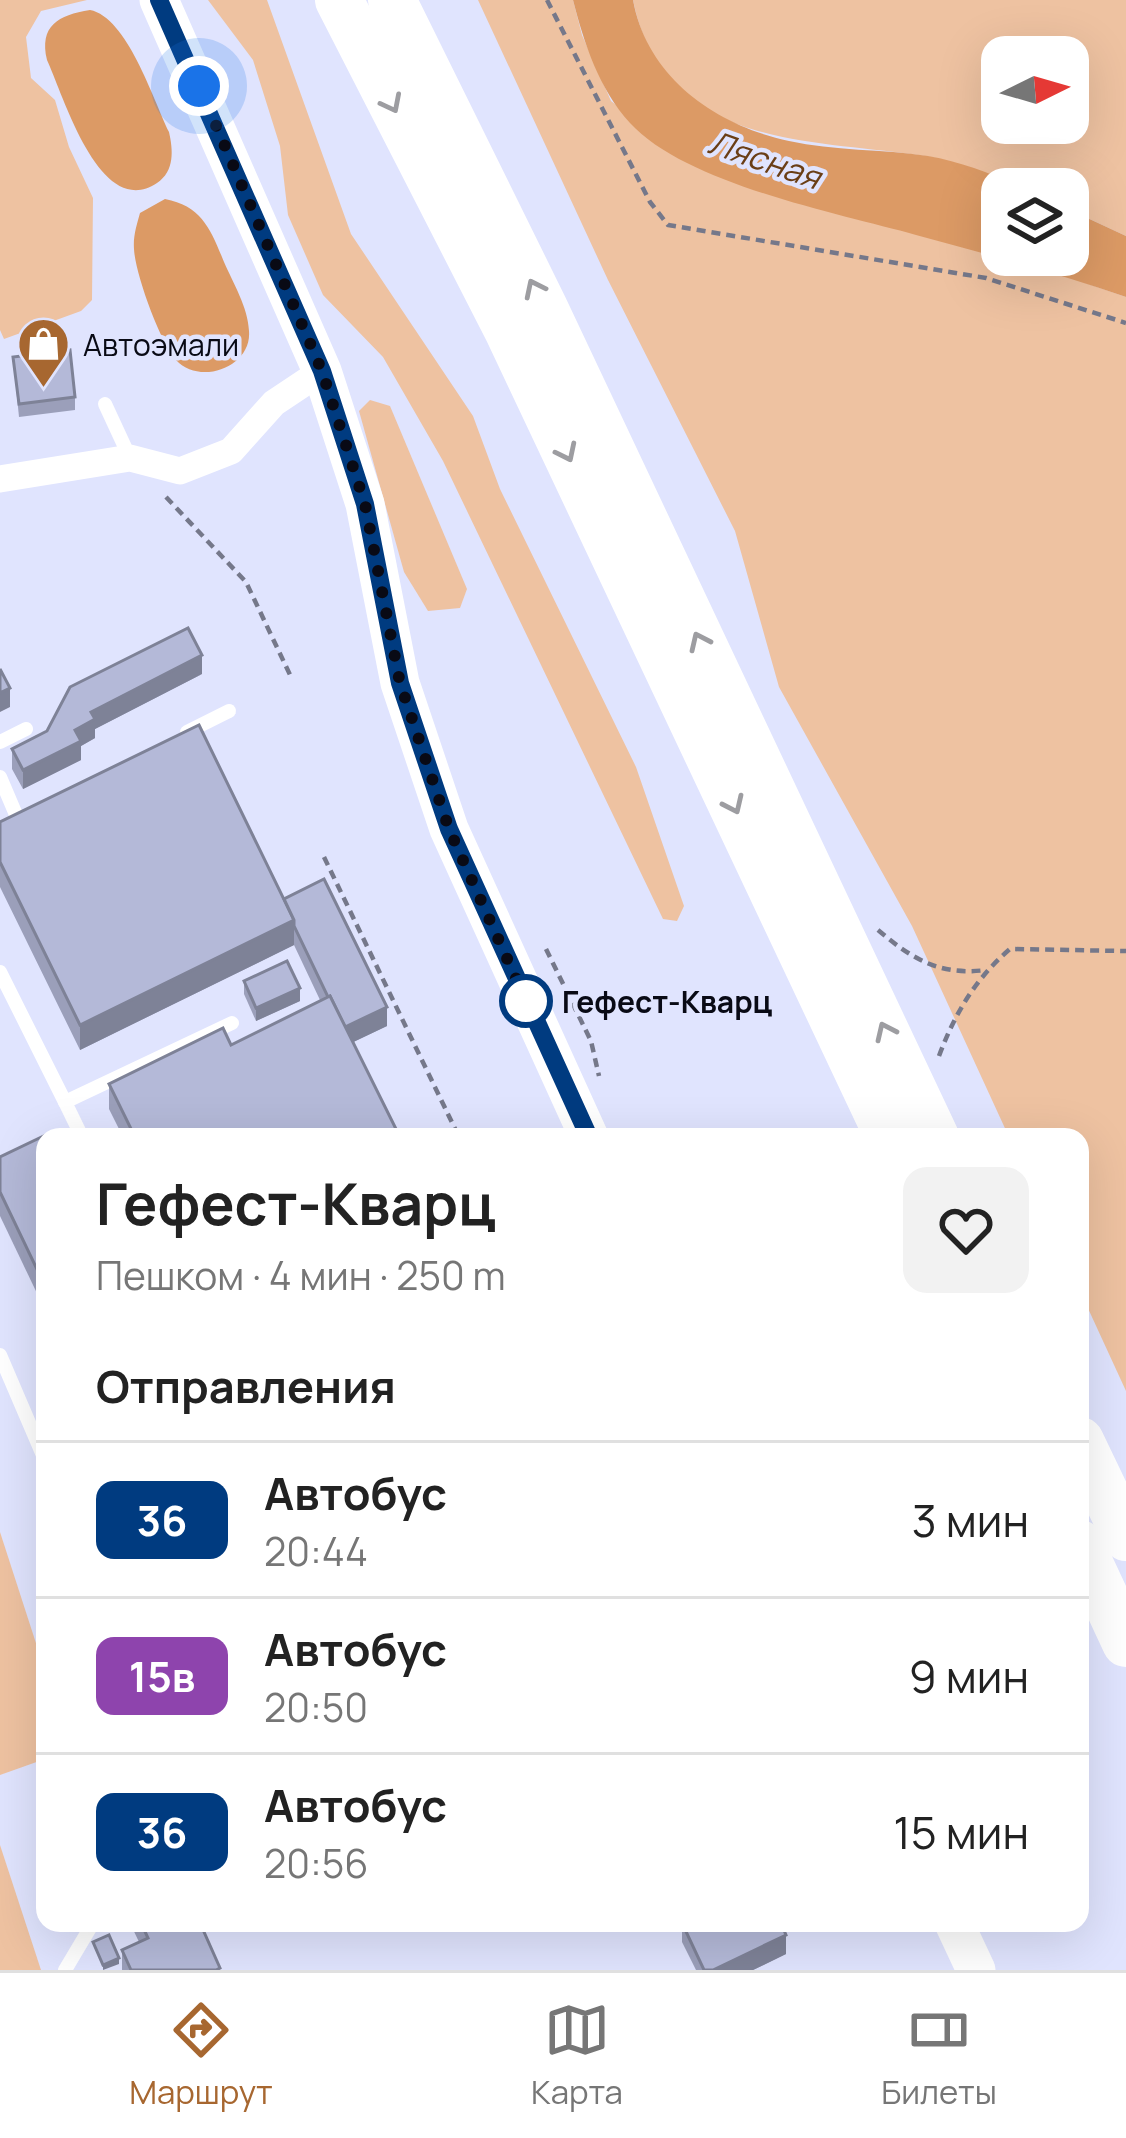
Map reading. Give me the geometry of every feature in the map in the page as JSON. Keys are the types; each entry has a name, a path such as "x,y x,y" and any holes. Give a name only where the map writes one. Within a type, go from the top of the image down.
{"highway":[{"path":"339,0 508,330 886,1128"},
{"path":"392,0 544,308 931,1128"},
{"path":"1089,1460 1126,1537"},
{"path":"1089,1563 1126,1642"}],"main road":[{"path":"159,0 322,371 365,504 400,683 449,829 585,1128"},
{"path":"958,1932 976,1970"}],"street":[{"path":"0,479 130,458 180,471 231,451 274,403 322,371"}],"lane":[{"path":"106,404 130,458"},
{"path":"166,743 229,711"},
{"path":"0,742 26,729"},
{"path":"0,778 17,818"},
{"path":"0,826 38,807"},
{"path":"0,972 78,1128"},
{"path":"65,1102 232,1023"},
{"path":"0,1355 36,1439"},
{"path":"65,1970 88,1932"}],"path":[{"path":"547,0 650,202 668,225 986,278 1126,322"},
{"path":"130,458 247,582 292,679"},
{"path":"324,856 455,1128"},
{"path":"868,920 931,968 986,970"},
{"path":"546,949 591,1041 600,1078"},
{"path":"938,1058 956,1017 986,970 1010,949 1126,951"}],"shaded area":[{"path":"0,0 87,0 41,11 26,37 31,78 55,100 69,147 93,198 92,300 81,311 4,339 0,330"},
{"path":"208,0 267,0 351,234 473,416 500,489 636,767 684,906 677,921 663,919 443,461 383,357 323,295 288,215 280,146 253,60"},
{"path":"478,0 573,0 582,35 611,101 690,163 762,191 981,251 981,276 1065,276 1126,297 1126,1391 1089,1311 1089,1128 1005,1128 912,926 779,687 735,531 608,280"},
{"path":"633,0 1126,0 1126,236 1089,219 1089,168 981,168 981,173 938,158 790,138 747,128 708,111 675,85 650,49"},
{"path":"370,400 390,406 467,589 460,608 428,611 404,572 359,411"},
{"path":"0,1532 36,1643 36,1762 0,1775"},
{"path":"0,1845 41,1970 0,1970"}],"water":[{"name":"Лясная","path":"573,0 633,0 641,28 669,74 688,93 735,123 806,144 911,154 981,171 981,253 764,194 687,163 655,144 619,110 582,33"},
{"path":"90,10 116,27 127,43 169,132 172,153 167,172 157,183 137,190 118,185 87,150 47,60 46,39 54,24"},
{"path":"165,199 188,207 204,221 243,304 248,344 223,369 198,372 176,360 144,290 134,249 140,213"},
{"path":"1089,219 1126,236 1126,297 1060,276 1089,276"}],"building":[{"name":"Автоэмали","path":"70,350 75,397 19,404 13,357"},
{"path":"188,628 202,655 91,712 95,719 75,730 81,741 23,770 12,749 47,731 70,687"},
{"path":"0,669 10,688 0,693"},
{"path":"199,725 294,920 80,1025 0,862 0,822"},
{"path":"324,879 387,1007 345,1027 284,899"},
{"path":"287,961 300,988 256,1008 244,981"},
{"path":"330,996 396,1128 131,1128 109,1084 223,1028 231,1045"},
{"path":"36,1140 36,1267 0,1192 0,1157"},
{"path":"145,1932 204,1932 220,1968 131,1970 122,1950 148,1938"},
{"path":"686,1932 785,1932 713,1970 704,1970"},
{"path":"109,1935 119,1958 103,1965 93,1942"}],"bus line":[{"name":"36","path":"159,0 322,371 365,504 400,683 449,829 584,1128"}],"place":[{"name":"Автоэмали","path":"44,390"},
{"name":"Гефест-Кварц","path":"526,1001"}],"route":[{"path":"199,86 322,371 365,504 400,683 449,829 526,1001"}]}
